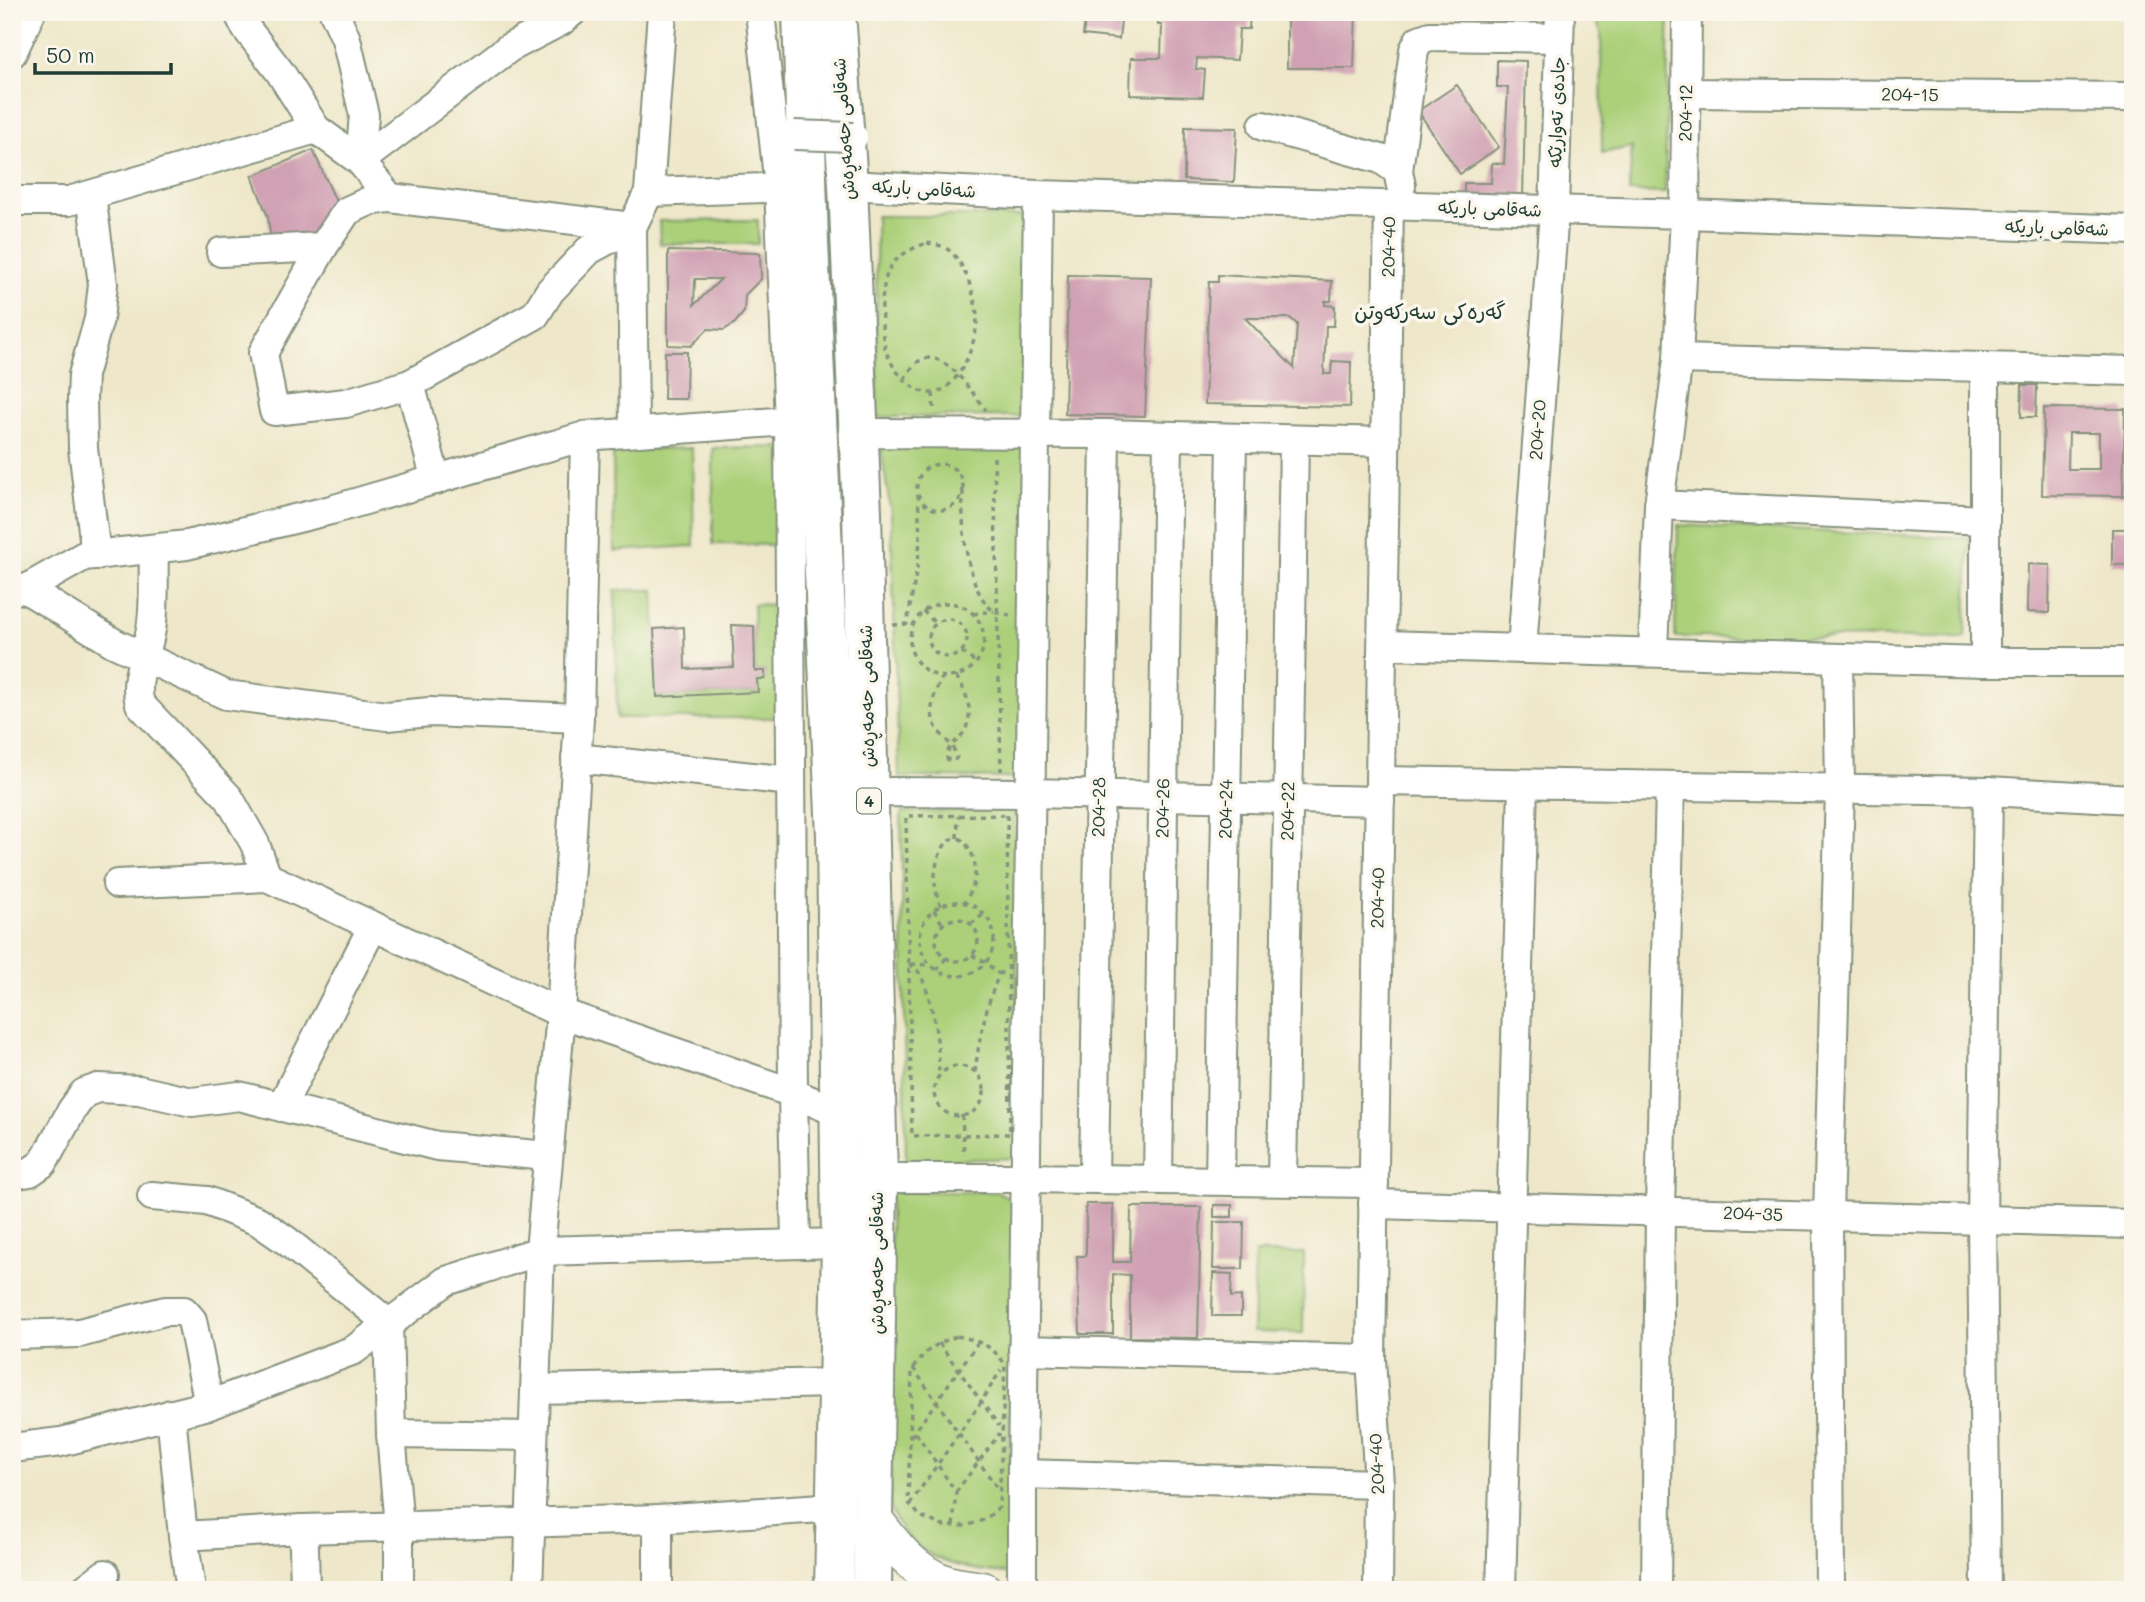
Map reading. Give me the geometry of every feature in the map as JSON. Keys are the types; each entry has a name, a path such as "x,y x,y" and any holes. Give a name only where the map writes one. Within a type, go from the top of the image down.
{"highway":[{"name":"شەقامی حەمەڕەش","path":"802,12 793,187 820,511 836,836 841,1242 834,1590"},
{"name":"شەقامی حەمەڕەش","path":"836,12 848,185 862,513 878,1178 872,1590"},
{"path":"820,511 862,513"}],"main road":[{"path":"874,1518 902,1554 920,1569 945,1583 984,1590"}],"street":[{"path":"12,53 31,12"},
{"path":"238,12 246,28 280,72 316,129 360,160 390,198"},
{"path":"334,12 349,51 364,115 360,160"},
{"path":"360,160 509,48 561,21 572,12"},
{"path":"634,432 632,228 649,192 662,12"},
{"path":"760,12 793,187 789,421 796,1244"},
{"name":"204-12","path":"1653,651 1659,505 1678,359 1685,214 1687,12"},
{"name":"204-40","path":"1378,1590 1379,1484 1371,1359 1386,442 1398,171 1414,50 1419,40 1430,36 1560,25"},
{"name":"جادەی تەوارێکە","path":"1554,211 1560,25"},
{"name":"204-15","path":"1686,93 2133,97"},
{"path":"1263,126 1381,159 1398,171"},
{"path":"12,201 69,201 316,129"},
{"path":"794,135 853,137"},
{"name":"شەقامی باریکە","path":"848,185 1038,195 2133,230"},
{"path":"649,192 793,187"},
{"path":"91,195 103,284 99,319 83,375 82,448 96,555"},
{"path":"1022,1590 1011,1482 1014,1357 1026,1178 1038,195"},
{"path":"390,198 632,228 589,250 550,291 536,315 410,384 346,403 274,411 264,353 323,247 347,211 369,201 390,198"},
{"name":"204-20","path":"1522,649 1554,211"},
{"path":"221,252 323,247"},
{"path":"1678,359 2133,371"},
{"path":"1985,368 1985,662"},
{"path":"410,384 436,480"},
{"path":"19,589 84,556 187,545 318,513 584,436 789,421"},
{"path":"859,435 1035,434 1386,442"},
{"name":"204-28","path":"1094,1179 1105,435"},
{"path":"528,1590 540,1251 561,1013 579,718 584,436"},
{"name":"204-26","path":"1158,1180 1168,436"},
{"name":"204-24","path":"1220,1180 1232,438"},
{"name":"204-22","path":"1282,1181 1294,440"},
{"path":"1659,505 1985,520"},
{"path":"154,549 153,618 137,693 140,704 229,798 255,844 267,877"},
{"path":"19,589 114,643 226,695 387,716 430,712 579,718"},
{"path":"1384,645 1985,662 2133,662"},
{"path":"1830,1590 1828,1216 1840,789 1838,658"},
{"path":"576,758 791,781"},
{"path":"869,793 1002,792 1288,799 1380,791 1523,784 1988,791 2133,799"},
{"path":"1501,1590 1523,784"},
{"path":"1656,1590 1660,1211 1670,786"},
{"path":"1986,1590 1982,1220 1988,791"},
{"path":"117,884 267,877 561,1013 793,1093 841,1114"},
{"path":"281,1107 373,926"},
{"path":"12,1175 30,1172 43,1163 78,1101 84,1093 98,1088 139,1090 192,1102 239,1096 437,1146 548,1156"},
{"name":"204-35","path":"878,1178 1282,1181 1510,1207 2133,1224"},
{"path":"152,1196 207,1201 258,1221 288,1241 388,1323 391,1434 399,1527 399,1590"},
{"path":"12,1448 61,1442 209,1405 354,1350 446,1281 540,1251 841,1242"},
{"path":"12,1335 79,1333 165,1311 184,1311 192,1320 209,1405"},
{"path":"1014,1357 1371,1359"},
{"path":"535,1389 839,1383"},
{"path":"171,1414 191,1590"},
{"path":"391,1434 532,1436"},
{"path":"1011,1482 1379,1484"},
{"path":"183,1536 302,1529 658,1519 837,1507"},
{"path":"657,1590 658,1519"},
{"path":"302,1529 305,1590"}],"path":[{"path":"926,243 948,249 960,264 972,290 977,317 974,342 948,388 933,393 919,391 904,379 886,352 882,293 891,266 913,248 926,243"},
{"path":"904,379 913,366 923,359 935,358 948,365 999,434 996,612 1002,792"},
{"path":"906,624 920,539 916,485 923,470 936,463 950,465 957,470 964,482 963,528 971,570 980,594 996,612"},
{"path":"918,494 927,506 942,510 957,503 964,491"},
{"path":"949,603 961,605 979,620 984,643 981,654 964,673 943,676 927,671 918,663 911,652 909,639 912,626 923,611 937,604 949,603"},
{"path":"923,611 936,624"},
{"path":"973,614 996,612 1012,616 1033,616"},
{"path":"951,619 962,625 967,636 962,652 950,657 934,651 929,639 936,624 951,619"},
{"path":"889,625 912,626"},
{"path":"962,652 975,662"},
{"path":"943,676 931,706 939,732 951,744 962,736 968,720 968,700 964,686 955,675"},
{"path":"1007,815 1010,1134 912,1136 906,816 958,816 1007,815"},
{"path":"957,838 958,816"},
{"path":"941,906 936,893 934,870 947,841 957,838 971,849 976,864 974,884 963,903"},
{"path":"956,902 978,908 993,928 992,952 986,963 976,971 964,976 952,976 930,965 923,954 920,942 925,919 941,906 956,902"},
{"path":"934,910 943,925"},
{"path":"971,924 984,914"},
{"path":"958,919 971,924 978,936 978,943 972,955 959,961 946,958 937,947 936,941 943,925 958,919"},
{"path":"994,935 1008,936"},
{"path":"972,955 999,974"},
{"path":"937,970 946,958"},
{"path":"909,964 930,965"},
{"path":"909,964 918,971 936,1033 940,1066 935,1086 937,1101 947,1112 962,1115 970,1113 982,1101 983,1084 975,1072 966,1067 950,1068 938,1078"},
{"path":"975,1072 989,998 999,974 1008,969"},
{"path":"962,1115 965,1178"},
{"path":"957,1336 979,1341 1014,1357 1002,1430 1011,1482 999,1507 986,1519 965,1526 943,1526 920,1516 908,1502 913,1368 922,1354 957,1336"},
{"path":"910,1438 979,1341"},
{"path":"939,1343 1002,1430"},
{"path":"910,1504 1014,1357"},
{"path":"913,1368 979,1461 1011,1482"},
{"path":"911,1425 956,1492"},
{"path":"953,1526 956,1492 1002,1430"}],"green space":[{"path":"1593,12 1669,12 1665,193 1629,192 1632,147 1602,153 1601,33"},
{"path":"876,216 1030,216 1030,416 877,417"},
{"path":"758,220 758,244 660,244 659,221"},
{"path":"880,443 1028,445 1022,778 899,777 891,513"},
{"path":"781,447 781,545 713,544 713,448"},
{"path":"692,448 694,546 614,551 613,450"},
{"path":"1678,525 1970,538 1965,638 1675,637"},
{"path":"615,590 654,590 658,697 758,692 757,679 765,679 765,671 755,671 753,604 781,605 782,718 617,718"},
{"path":"1014,810 1020,1158 906,1161 901,812"},
{"path":"890,1192 998,1192 1011,1199 1014,1206 1007,1573 954,1565 924,1551 900,1527 891,1510"},
{"path":"1255,1253 1304,1253 1303,1333 1253,1332"}],"building":[{"path":"1086,12 1122,12 1119,39 1083,35"},
{"path":"1158,12 1250,12 1249,29 1239,29 1237,60 1197,58 1196,69 1205,70 1203,97 1130,95 1131,58 1161,58 1162,25 1158,25"},
{"path":"1287,12 1356,12 1354,68 1287,68"},
{"path":"1497,60 1526,61 1523,199 1464,198 1464,183 1491,183 1492,163 1504,164 1508,87 1497,87"},
{"path":"1457,85 1499,147 1460,174 1418,111"},
{"path":"1185,127 1237,128 1234,182 1184,180"},
{"path":"313,150 337,204 315,239 271,242 268,217 252,176"},
{"path":"668,251 760,253 761,279 745,295 744,312 735,323 724,330 708,329 691,346 668,345","holes":["695,279 721,279 694,305"]},
{"path":"1068,275 1151,277 1145,416 1065,414"},
{"path":"1218,275 1332,281 1331,301 1325,301 1325,305 1335,306 1334,326 1326,326 1324,374 1331,374 1332,361 1351,362 1350,407 1205,404 1209,282 1218,282","holes":["1245,318 1290,318 1297,324 1294,368"]},
{"path":"665,352 687,352 686,399 664,399"},
{"path":"2022,385 2037,385 2036,417 2021,417"},
{"path":"2044,408 2125,409 2123,496 2042,495","holes":["2069,433 2099,433 2099,469 2068,469"]},
{"path":"2112,529 2130,529 2130,565 2112,565"},
{"path":"2028,564 2050,565 2049,613 2027,612"},
{"path":"732,625 754,626 755,671 765,671 765,679 757,679 758,692 657,697 654,629 684,627 685,669 734,667"},
{"path":"1086,1204 1113,1204 1113,1262 1130,1262 1131,1207 1201,1207 1198,1338 1130,1337 1130,1275 1113,1274 1113,1334 1080,1334 1077,1256 1086,1256"},
{"path":"1214,1205 1232,1205 1232,1217 1214,1217"},
{"path":"1214,1222 1244,1222 1243,1269 1213,1269"},
{"path":"1213,1273 1232,1274 1231,1297 1241,1296 1241,1316 1212,1316"}],"district":[{"name":"گەرەکی سەرکەوتن","path":"1430,312"}]}
